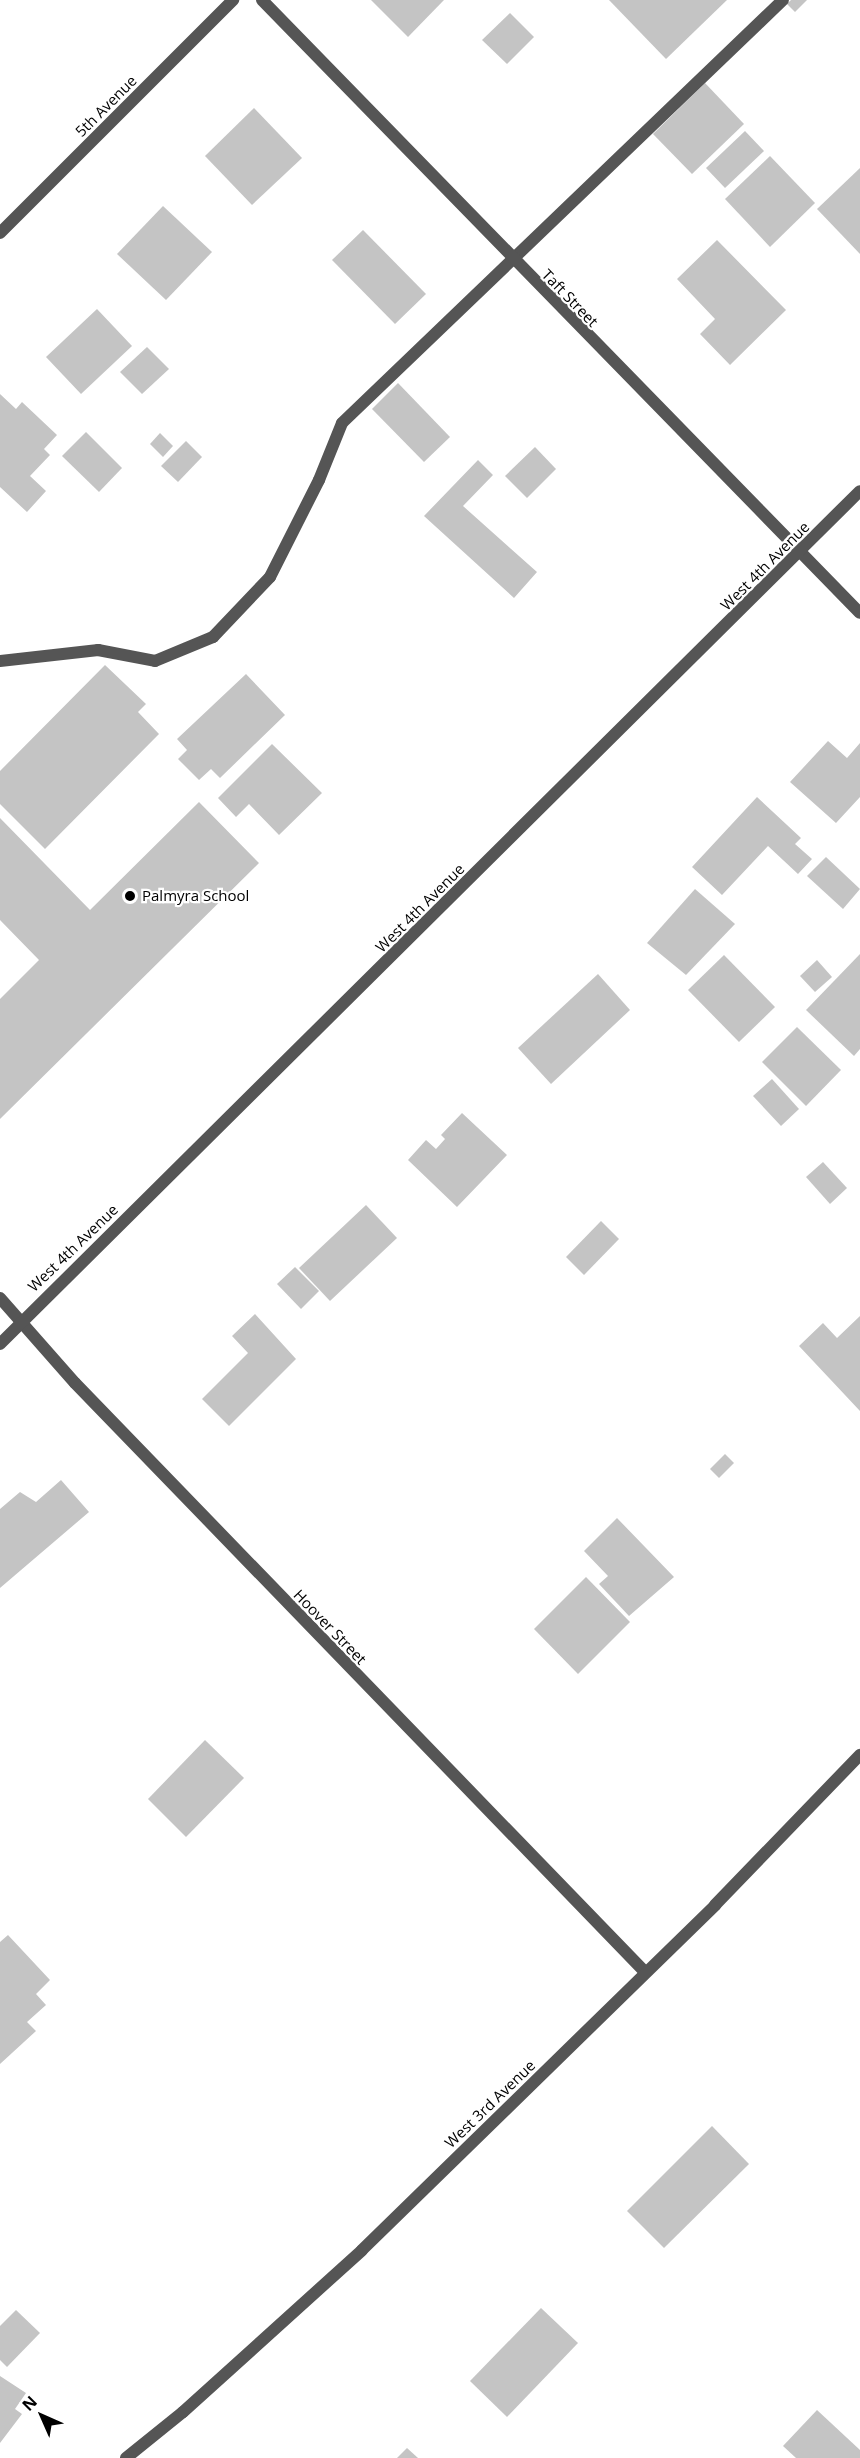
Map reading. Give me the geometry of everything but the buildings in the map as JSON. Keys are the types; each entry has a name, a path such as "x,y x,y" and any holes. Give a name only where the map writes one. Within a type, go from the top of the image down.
{"street":[{"name":"5th Avenue","path":"0,233 232,0"},
{"name":"Taft Street","path":"262,0 514,262 860,613"},
{"path":"0,661 98,650 155,661 213,637 270,577 319,480 342,423 514,262 783,0"},
{"name":"West 4th Avenue","path":"0,1344 21,1320 800,554 860,491"},
{"name":"Hoover Street","path":"0,1298 91,1400 645,1972"},
{"name":"West 3rd Avenue","path":"126,2458 183,2412 362,2250 645,1972 860,1755"}],"place":[{"name":"Palmyra School","path":"130,896"}]}
